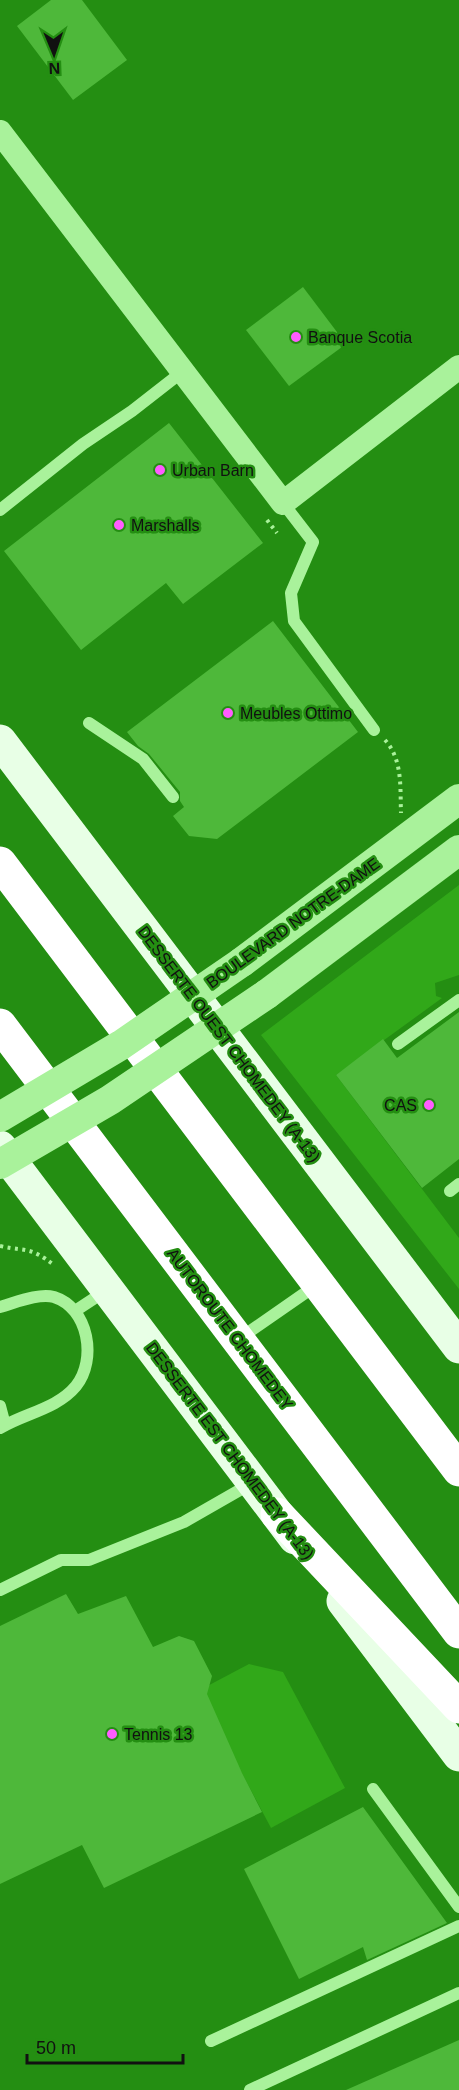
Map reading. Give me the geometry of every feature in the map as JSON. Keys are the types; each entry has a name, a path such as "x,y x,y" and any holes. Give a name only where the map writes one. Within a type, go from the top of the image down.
{"highway":[{"path":"0,864 459,1470"},
{"name":"AUTOROUTE CHOMEDEY","path":"0,1025 459,1632"},
{"path":"277,1514 459,1707"}],"main road":[{"name":"DESSERTE OUEST CHOMEDEY (A-13)","path":"0,741 456,1341"},
{"name":"DESSERTE EST CHOMEDEY (A-13)","path":"0,1146 459,1755"}],"street":[{"path":"0,132 283,503 459,369"},
{"name":"BOULEVARD NOTRE-DAME","path":"0,1118 121,1045 242,962 459,799"},
{"path":"0,1164 110,1100 267,994 459,850"}],"lane":[{"path":"0,510 83,444 132,411 182,372"},
{"path":"283,503 313,542 291,593 294,621 374,730"},
{"path":"89,723 142,759 173,797"},
{"path":"398,1044 459,1000"},
{"path":"238,1340 318,1284"},
{"path":"75,1311 108,1290"},
{"path":"0,1307 46,1296 54,1297 75,1311 82,1323 89,1351 87,1369 68,1394 59,1401 3,1426 0,1406"},
{"path":"0,1590 61,1560 89,1560 184,1522 253,1482"},
{"path":"373,1789 459,1907"},
{"path":"212,2042 459,1926"},
{"path":"250,2090 459,1993"}],"path":[{"path":"374,730 387,742 399,769 401,820"},
{"path":"0,1246 37,1252 62,1271"}],"green space":[{"path":"459,885 459,975 435,983 436,996 442,998 336,1075 459,1238 459,1289 261,1035"},
{"path":"249,1664 283,1672 345,1788 271,1828 198,1691"}],"building":[{"path":"51,0 82,0 127,60 73,100 17,26"},
{"name":"Banque Scotia","path":"303,287 346,344 289,386 246,330"},
{"path":"169,423 263,543 183,604 166,583 81,650 4,551"},
{"path":"273,621 358,732 217,839 189,836 173,816 184,807 180,801 180,792 149,754 138,746 127,732"},
{"path":"459,1012 459,1159 422,1188 336,1075 383,1039 397,1058"},
{"name":"Tennis 13","path":"66,1594 78,1614 126,1596 153,1647 179,1636 194,1641 212,1676 207,1694 262,1812 104,1888 82,1845 0,1884 0,1626"},
{"path":"363,1807 447,1923 367,1960 363,1947 299,1979 244,1869"},
{"path":"459,2040 459,2090 346,2090"}],"place":[{"name":"Banque Scotia","path":"296,337"},
{"name":"Urban Barn","path":"160,470"},
{"name":"Marshalls","path":"119,525"},
{"name":"Meubles Ottimo","path":"228,713"},
{"name":"CAS","path":"429,1105"},
{"name":"Tennis 13","path":"112,1734"}]}
